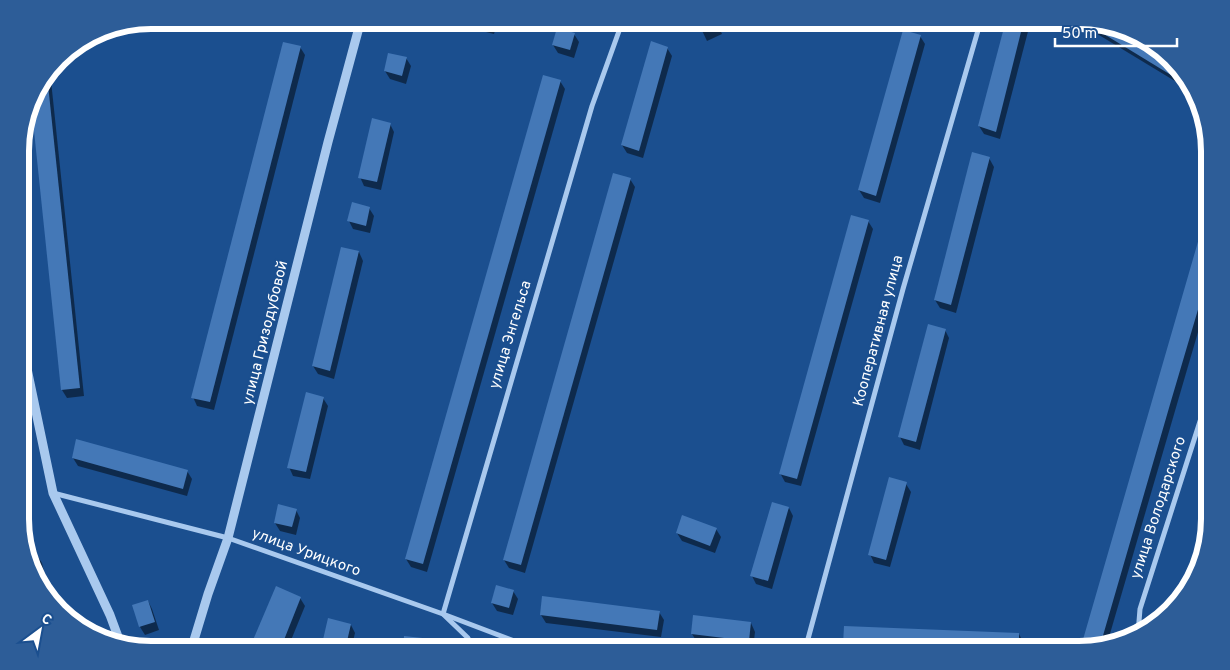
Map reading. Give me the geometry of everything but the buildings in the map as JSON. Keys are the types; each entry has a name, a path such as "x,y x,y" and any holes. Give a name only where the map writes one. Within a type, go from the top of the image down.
{"street":[{"name":"улица Гризодубовой","path":"194,641 228,538 328,142 359,29"},
{"name":"улица Энгельса","path":"443,614 589,116 620,29"},
{"name":"Кооперативная улица","path":"807,641 903,289 978,29"},
{"path":"29,378 53,493 110,615 118,637"},
{"name":"улица Володарского","path":"1139,626 1140,609 1201,418"},
{"name":"улица Урицкого","path":"53,493 228,538 514,641"},
{"path":"443,614 468,638 468,641"}]}
